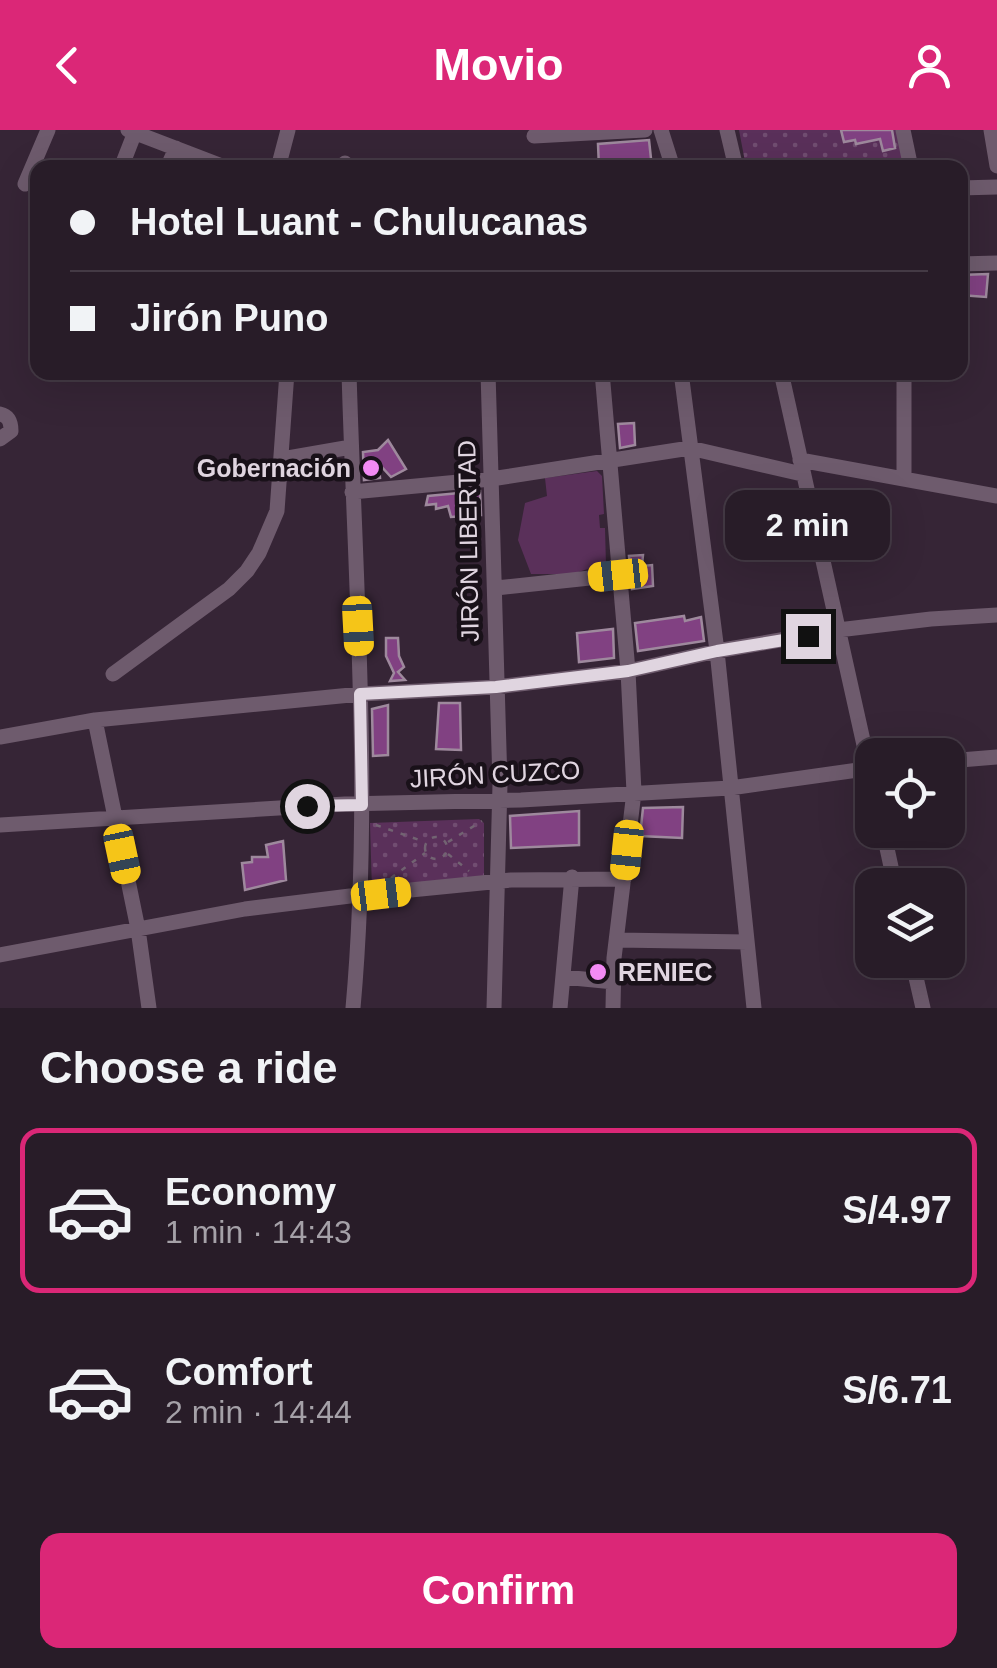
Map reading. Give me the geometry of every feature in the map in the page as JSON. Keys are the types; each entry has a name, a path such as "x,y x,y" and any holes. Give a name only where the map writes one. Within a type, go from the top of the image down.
{"street":[{"path":"35,160 48,130"},
{"path":"280,160 288,130"},
{"path":"534,136 645,130"},
{"path":"660,130 670,160"},
{"path":"727,130 734,160"},
{"path":"903,130 910,160"},
{"path":"990,130 997,166"},
{"path":"123,160 132,131 206,160"},
{"path":"171,160 176,148"},
{"path":"25,184 30,172"},
{"path":"968,188 997,188"},
{"path":"968,264 997,263"},
{"path":"114,674 248,571 276,511 287,380"},
{"path":"349,380 362,805 362,896 353,1008"},
{"name":"JIRÓN LIBERTAD","path":"488,380 496,588 499,882 494,1008"},
{"path":"603,380 628,671 634,792 616,940 614,1008"},
{"path":"683,380 717,651 754,1008"},
{"path":"783,380 864,738"},
{"path":"904,380 904,477"},
{"path":"0,414 8,417 11,431 0,438"},
{"path":"282,459 351,447"},
{"path":"352,492 492,479 690,448 801,467 904,477 997,496"},
{"path":"496,588 618,575"},
{"path":"0,736 95,720 360,694 496,687 628,671 838,630 997,615"},
{"path":"95,720 138,930 149,1008"},
{"path":"965,760 997,757"},
{"name":"JIRÓN CUZCO","path":"0,826 115,817 730,788 855,775"},
{"path":"0,955 245,909 499,882 572,877 624,879"},
{"path":"560,1008 572,877"},
{"path":"616,940 747,942"},
{"path":"563,977 614,982"},
{"path":"916,978 922,1008"}],"path":[{"path":"446,842 482,821"},
{"path":"370,824 426,842 436,836 446,842"},
{"path":"426,842 426,852"},
{"path":"446,842 447,852 471,872"},
{"path":"426,852 436,859 447,852"},
{"path":"386,882 426,852"}],"shaded area":[{"path":"739,130 898,130 904,160 745,160"},
{"path":"597,471 602,476 604,514 599,515 600,528 605,528 606,565 572,574 531,574 518,540 525,503 547,496 545,478"},
{"path":"479,819 484,823 484,881 372,891 370,823"}],"building":[{"path":"841,130 892,130 895,148 883,151 880,139 844,142"},
{"path":"649,140 651,160 599,160 598,144"},
{"path":"988,274 986,297 968,296 968,275"},
{"path":"634,423 635,445 620,448 618,424"},
{"path":"388,440 406,469 391,477 379,464 380,478 364,480 363,452 378,450"},
{"path":"480,491 481,515 451,517 448,506 436,509 436,504 426,505 428,496"},
{"path":"643,555 642,566 652,565 653,586 632,589 629,556"},
{"path":"684,616 685,621 701,617 704,641 638,651 635,623"},
{"path":"613,629 614,658 579,662 577,633"},
{"path":"386,638 398,638 404,667 398,672 405,680 390,681 394,673 386,656"},
{"path":"439,703 460,703 461,750 436,749"},
{"path":"388,705 388,755 373,756 372,709"},
{"path":"683,807 682,838 640,836 643,808"},
{"path":"579,811 579,845 511,848 510,816"},
{"path":"283,841 286,880 245,890 242,863 252,862 252,857 268,857 266,845"}],"place":[{"name":"Gobernación","path":"371,468"},
{"name":"RENIEC","path":"598,972"}],"route":[{"path":"307,806 362,805 360,694 496,687 628,671 808,636"}]}
